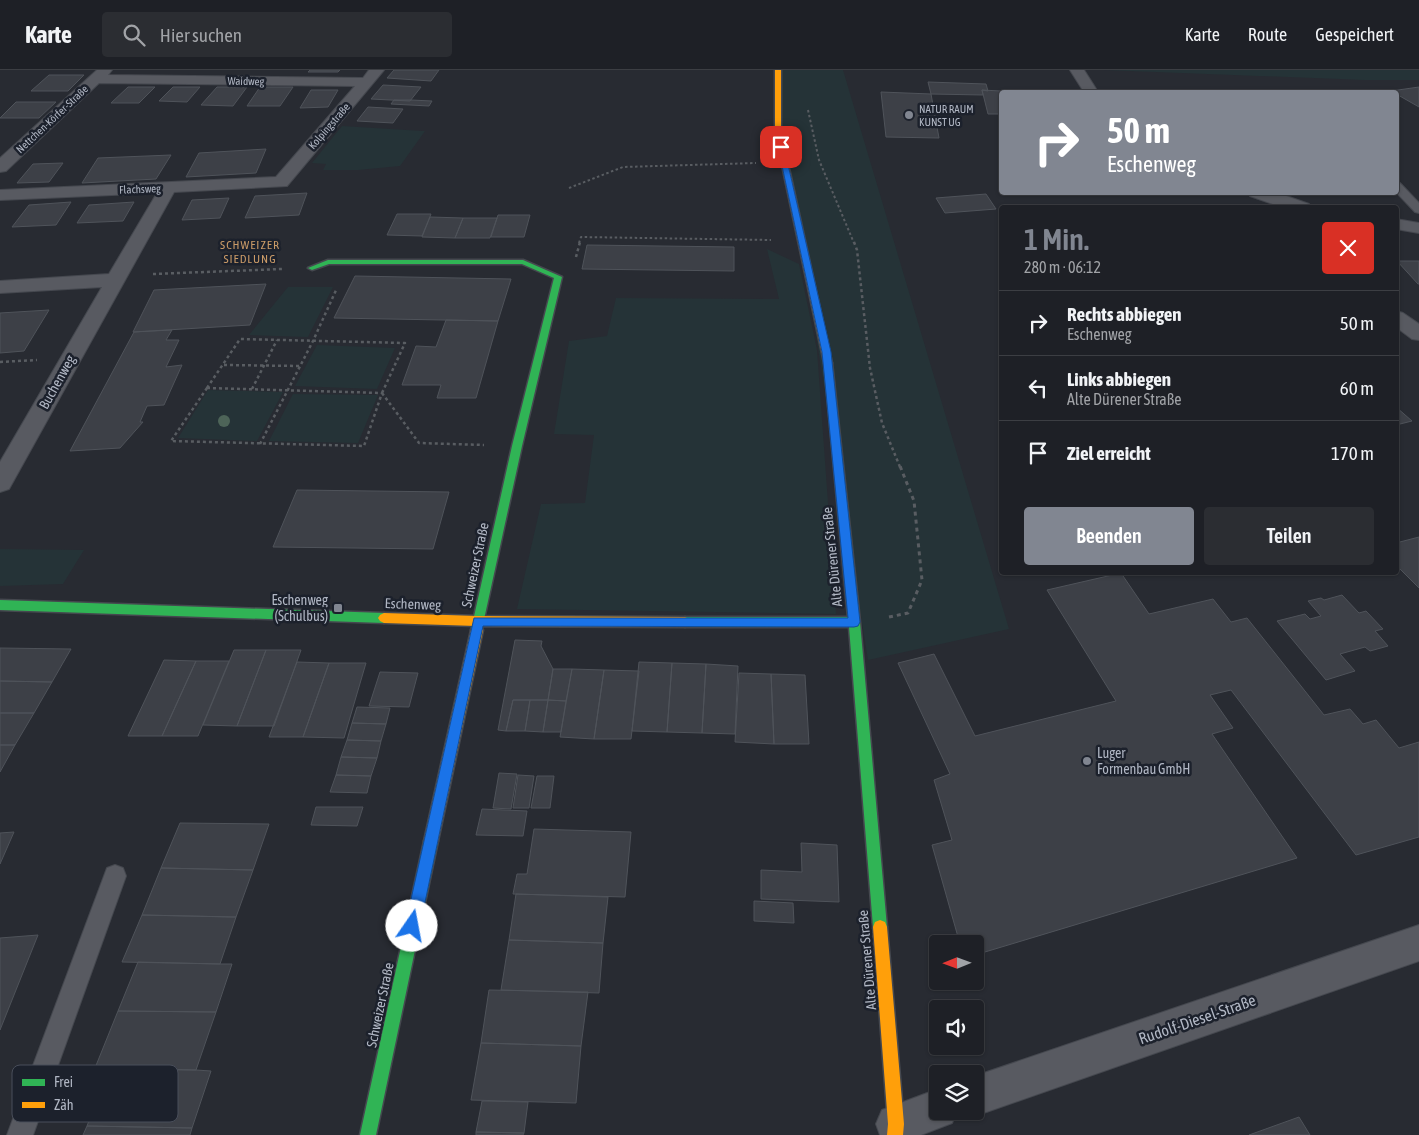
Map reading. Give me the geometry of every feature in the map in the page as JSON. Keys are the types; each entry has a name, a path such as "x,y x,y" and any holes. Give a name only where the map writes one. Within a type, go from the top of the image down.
{"street":[{"name":"Kolpingstraße","path":"281,182 377,70"},
{"name":"Alte Dürener Straße","path":"778,70 778,132 827,352 854,622 895,1129"},
{"path":"1077,70 1090,90"},
{"name":"Waidweg","path":"100,75 367,82"},
{"name":"Nettchen-Körfer-Straße","path":"0,167 100,75"},
{"name":"Flachsweg","path":"0,195 281,182"},
{"name":"Buchenweg","path":"0,483 168,188"},
{"path":"1265,195 1294,205"},
{"path":"1399,225 1419,228"},
{"path":"312,268 328,262 523,262 558,277"},
{"name":"Schweizer Straße","path":"368,1135 478,622 517,446 558,277"},
{"path":"0,287 116,278"},
{"path":"1399,319 1419,334"},
{"name":"Eschenweg","path":"0,605 478,622 854,622"},
{"name":"Rudolf-Diesel-Straße","path":"984,1093 1418,944"},
{"path":"895,1129 929,1113"}],"lane":[{"path":"1399,187 1419,210"},
{"path":"45,1065 114,876"},
{"path":"20,1135 25,1122"}],"path":[{"path":"808,107 818,160 857,250 870,368 882,423 914,501 922,580 908,613 854,622"},
{"path":"569,188 623,166 784,162"},
{"path":"558,277 575,260 581,237 802,241"},
{"path":"260,444 313,341 348,262"},
{"path":"116,278 312,268"},
{"path":"240,339 313,341 405,343 382,393 364,446 171,441 240,339"},
{"path":"252,389 277,340"},
{"path":"224,365 300,366"},
{"path":"206,388 382,393"},
{"path":"382,393 418,443 517,446"}],"shaded area":[{"path":"781,70 843,70 1009,629 868,660 783,130"},
{"path":"1104,70 1419,70 1419,80 1365,80"},
{"path":"342,126 425,131 400,166 358,170 323,170 326,164 312,163"},
{"path":"767,249 799,264 817,350 836,614 517,609 541,504 585,503 594,435 554,434 569,341 607,336 616,298 779,299"},
{"path":"288,287 333,287 308,337 249,335"},
{"path":"317,345 395,348 377,389 295,386"},
{"path":"208,390 283,392 257,441 178,438"},
{"path":"293,394 378,395 358,443 269,441"},
{"path":"0,549 84,550 63,584 0,586"}],"building":[{"path":"310,70 340,70 338,72 308,72"},
{"path":"394,70 439,70 431,81 387,78"},
{"path":"49,75 84,75 68,91 31,91"},
{"path":"928,82 986,84 988,91 982,90 983,95 931,94"},
{"path":"383,85 421,87 410,101 371,99"},
{"path":"128,87 155,87 139,103 111,103"},
{"path":"173,87 200,87 187,102 159,101"},
{"path":"217,87 247,87 233,106 201,105"},
{"path":"260,87 293,87 280,106 247,106"},
{"path":"1419,87 1419,107 1399,96 1398,90"},
{"path":"311,90 338,90 328,107 300,108"},
{"path":"982,90 999,91 999,114 988,114"},
{"name":"NATUR RAUM KUNST UG","path":"881,92 931,94 939,138 886,137"},
{"path":"394,100 432,101 429,106 391,104"},
{"path":"16,102 56,102 39,118 0,118"},
{"path":"368,107 403,109 393,123 357,121"},
{"path":"266,149 256,173 186,177 199,153"},
{"path":"171,155 156,179 82,183 98,158"},
{"path":"63,163 49,182 17,183 33,164"},
{"path":"307,193 299,215 245,218 255,196"},
{"path":"986,194 996,209 945,213 936,198"},
{"path":"229,198 220,218 182,220 192,200"},
{"path":"71,202 56,225 12,227 29,205"},
{"path":"134,202 123,221 77,223 89,205"},
{"path":"397,214 431,214 422,236 387,235"},
{"path":"498,215 530,215 524,237 491,237"},
{"path":"430,217 463,218 455,238 422,237"},
{"path":"463,218 497,218 490,238 455,238"},
{"path":"587,245 734,247 734,271 582,269"},
{"path":"1399,261 1419,261 1418,284 1399,263"},
{"path":"355,276 511,279 498,321 334,318"},
{"path":"266,284 250,325 133,332 154,290"},
{"path":"49,310 24,351 0,353 0,313"},
{"path":"446,320 498,321 476,398 437,398 441,385 402,385 416,346 436,347"},
{"path":"172,330 166,340 179,340 166,367 182,365 164,405 147,406 140,422 143,422 120,448 70,451 134,332"},
{"path":"1399,410 1412,421 1399,424"},
{"path":"297,490 449,492 433,549 273,547"},
{"path":"1419,537 1419,588 1399,568 1399,542"},
{"name":"Luger Formenbau GmbH","path":"1112,575 1122,575 1149,614 1213,599 1231,622 1247,618 1324,715 1350,709 1363,724 1376,720 1399,748 1419,742 1419,837 1356,855 1231,690 1210,695 1233,728 1212,734 1297,858 984,952 984,935 957,935 932,845 952,840 934,780 950,774 898,663 934,654 975,736 1116,701 1047,590"},
{"path":"1342,595 1359,613 1366,611 1383,629 1375,631 1388,646 1370,651 1365,647 1340,654 1355,671 1326,680 1277,621 1305,614 1310,619 1321,616 1308,601 1321,598 1324,600"},
{"path":"515,640 542,641 541,646 553,669 548,700 513,700 506,731 498,730"},
{"path":"0,648 71,649 52,682 0,681"},
{"path":"234,650 266,650 237,726 203,725"},
{"path":"266,650 301,650 274,726 237,726"},
{"path":"164,660 196,661 162,736 128,736"},
{"path":"196,661 229,661 198,736 162,736"},
{"path":"297,662 329,663 303,737 269,737"},
{"path":"639,662 672,663 667,732 632,731"},
{"path":"329,663 366,663 344,738 303,737"},
{"path":"672,663 706,664 702,733 667,732"},
{"path":"706,664 738,666 735,734 702,733"},
{"path":"553,669 572,669 566,701 548,700"},
{"path":"572,669 604,670 594,739 560,737"},
{"path":"604,670 639,671 631,739 594,739"},
{"path":"380,672 418,673 409,707 369,706"},
{"path":"739,673 771,674 774,744 735,742"},
{"path":"771,674 805,675 809,744 774,744"},
{"path":"0,681 52,682 34,713 0,713"},
{"path":"513,700 530,700 525,731 506,731"},
{"path":"530,700 548,700 543,732 525,731"},
{"path":"548,700 566,701 561,732 543,732"},
{"path":"357,707 390,708 386,724 352,723"},
{"path":"0,713 34,713 15,745 0,745"},
{"path":"352,723 386,724 381,741 347,740"},
{"path":"347,740 381,741 377,758 341,757"},
{"path":"0,745 15,745 0,772"},
{"path":"341,757 377,758 371,776 336,775"},
{"path":"499,773 517,774 511,809 493,808"},
{"path":"336,775 371,776 367,793 330,792"},
{"path":"518,775 534,776 529,808 513,808"},
{"path":"537,776 554,776 550,808 531,808"},
{"path":"316,807 363,807 357,826 311,825"},
{"path":"482,809 527,811 523,836 476,835"},
{"path":"180,823 269,824 253,870 161,868"},
{"path":"534,829 631,832 625,897 513,894 517,874 527,874"},
{"path":"14,832 0,864 0,833"},
{"path":"801,843 837,845 839,902 761,899 761,870 802,872"},
{"path":"161,868 253,870 236,917 142,915"},
{"path":"516,894 608,897 603,943 509,940"},
{"path":"754,901 793,903 794,923 754,921"},
{"path":"142,915 236,917 220,964 122,962"},
{"path":"38,935 0,1030 0,938"},
{"path":"509,940 603,943 599,993 501,990"},
{"path":"138,962 232,964 216,1012 118,1011"},
{"path":"489,990 588,992 581,1046 481,1043"},
{"path":"118,1011 216,1012 196,1070 178,1070 178,1065 96,1065"},
{"path":"481,1043 581,1046 576,1103 471,1100"},
{"path":"178,1070 211,1071 192,1128 87,1126 89,1122 178,1122"},
{"path":"482,1101 528,1102 524,1133 476,1132"},
{"path":"1299,1117 1310,1135 1249,1135"},
{"path":"87,1126 192,1128 190,1135 83,1135"},
{"path":"476,1132 524,1133 523,1135 476,1135"}],"traffic: fast":[{"path":"312,268 328,262 523,262 558,277 517,446 477,630"},
{"path":"828,363 854,622 880,927"},
{"path":"0,605 384,618"},
{"path":"685,622 854,622"},
{"path":"368,1135 431,841"}],"traffic: slow":[{"path":"778,70 778,132 828,363"},
{"path":"384,618 478,621 685,622"},
{"path":"431,841 477,630"},
{"path":"880,927 896,1124 895,1135"}],"place":[{"name":"NATUR RAUM KUNST UG","path":"909,115"},
{"name":"Eschenweg (Schulbus)","path":"338,608"},
{"name":"Luger Formenbau GmbH","path":"1087,761"}],"district":[{"name":"SCHWEIZER SIEDLUNG","path":"250,252"}],"route":[{"path":"412,926 478,622 854,622 827,352 781,147"}]}
